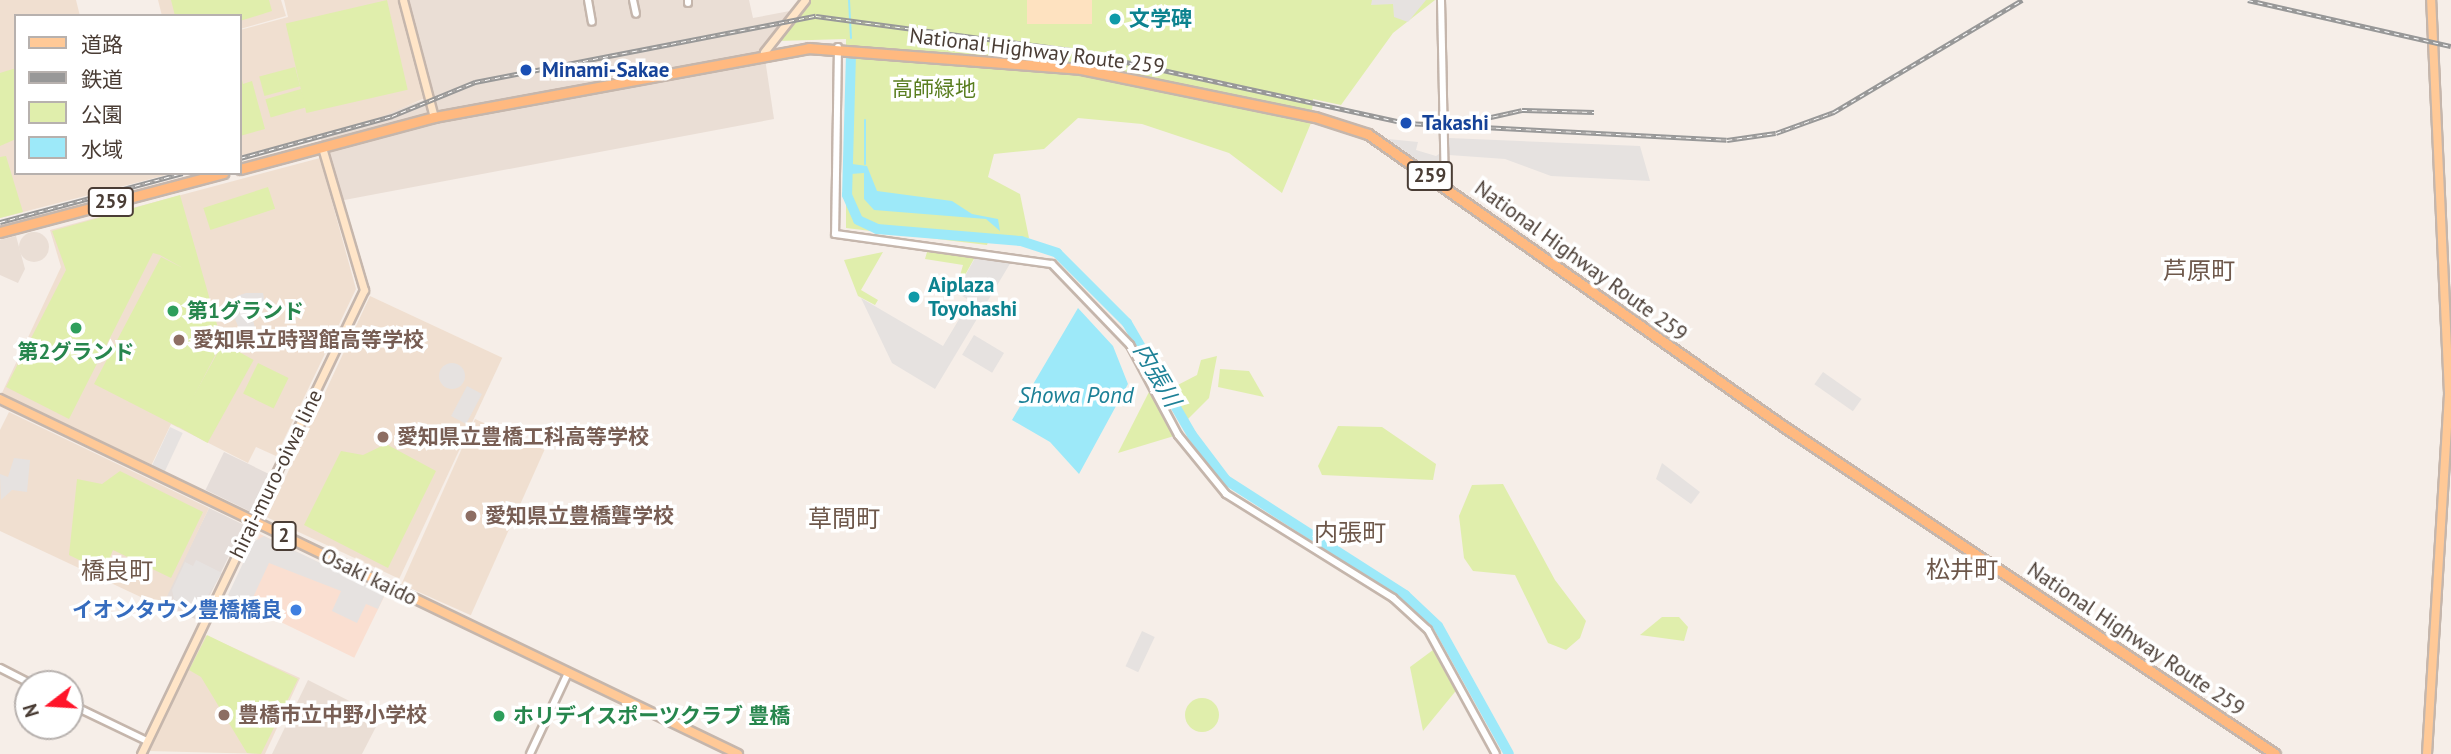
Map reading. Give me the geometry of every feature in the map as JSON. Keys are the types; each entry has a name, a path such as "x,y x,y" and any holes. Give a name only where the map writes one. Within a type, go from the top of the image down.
{"highway":[{"name":"National Highway Route 259","path":"242,168 434,117 764,52 838,47 1081,69 1191,88 1368,134 1783,426 2275,754"},
{"name":"259","path":"0,232 215,175"}],"main road":[{"path":"403,0 434,117"},
{"path":"764,52 805,0"},
{"path":"2427,754 2449,393 2431,0"},
{"name":"hirai-muro-oiwa line","path":"141,754 365,290 323,147"},
{"name":"Osaki kaido","path":"0,399 738,754"}],"street":[{"path":"588,0 592,22"},
{"path":"633,0 636,14"},
{"path":"1441,0 1445,186"},
{"path":"838,47 835,234 1052,264 1130,345 1178,435 1226,494 1393,598 1427,630 1496,754"},
{"path":"530,754 568,673"},
{"path":"84,711 147,741"}],"shaded area":[{"path":"0,0 76,0 80,14 14,14 14,175 166,175 0,218"},
{"path":"158,0 281,0 286,16 242,28 242,14 162,14"},
{"path":"284,0 400,0 425,98 367,123 242,155 242,29 288,17"},
{"path":"403,0 749,0 753,18 795,10 764,52 774,119 339,201 320,137 429,98"},
{"path":"1372,0 1426,0 1408,22 1394,17 1393,4 1371,5"},
{"path":"1449,138 1640,146 1650,181 1551,176 1505,159 1449,155"},
{"path":"1388,139 1418,142 1416,150 1436,156 1445,150 1445,168 1432,171"},
{"name":"愛知県立時習館高等学校","path":"320,158 356,289 276,456 256,447 248,463 171,424 151,466 1,395 61,267 50,230"},
{"path":"34,232 45,236 49,247 45,258 34,262 23,258 19,247 23,236"},
{"path":"16,236 25,269 18,283 0,275 0,240"},
{"path":"975,258 1011,262 935,389 892,363 861,298 943,346 970,301 956,292"},
{"path":"263,293 265,303 250,307 256,332 242,336 233,314 237,296"},
{"name":"愛知県立豊橋工科高等学校","path":"370,296 502,358 399,579 267,517"},
{"path":"974,335 1004,353 992,373 962,355"},
{"path":"452,363 461,367 465,376 461,385 452,389 443,385 439,376 443,367"},
{"path":"1823,372 1862,399 1853,411 1814,384"},
{"path":"467,386 482,394 466,424 451,416"},
{"path":"9,412 209,508 162,607 0,531 0,430"},
{"name":"愛知県立豊橋聾学校","path":"475,419 544,450 471,615 401,584"},
{"path":"170,427 183,433 165,472 152,466"},
{"path":"224,452 269,474 251,512 206,490"},
{"path":"14,458 30,460 27,492 12,490 1,500 0,474 8,477"},
{"path":"1662,463 1700,492 1691,504 1656,479"},
{"path":"209,508 244,525 198,620 163,603"},
{"path":"260,534 385,595 354,658 229,597"},
{"path":"264,536 385,594 378,609 366,604 357,623 332,611 341,591 269,563 249,606 228,595 253,542"},
{"path":"196,560 222,573 198,611 174,599 172,590 185,562 193,566"},
{"path":"1142,631 1155,637 1138,672 1126,666"},
{"name":"豊橋市立中野小学校","path":"203,634 300,678 265,754 148,751"},
{"path":"308,680 381,717 362,754 272,754"}],"green space":[{"path":"171,0 269,0 272,11 242,20 242,14 174,14"},
{"path":"387,0 408,90 306,113 286,23"},
{"name":"高師緑地","path":"811,0 1435,0 1393,33 1341,105 1313,99 1311,123 1282,193 1229,153 1142,124 1078,118 1044,149 994,154 988,177 1020,194 1029,238 989,239 987,245 846,228 846,39 777,41"},
{"path":"295,67 300,86 264,96 259,77"},
{"path":"14,69 14,140 0,146 0,73"},
{"path":"242,80 243,84 252,81 265,129 242,135"},
{"path":"301,89 306,107 271,117 265,99"},
{"path":"6,156 23,212 0,218 0,157"},
{"path":"268,187 275,209 210,230 203,208"},
{"path":"180,195 222,342 178,427 94,384 161,257 183,268 160,255 153,253 69,419 6,387 66,270 52,231"},
{"path":"883,252 861,290 878,300 875,305 858,296 844,260"},
{"path":"927,252 975,257 955,293 963,265 925,259"},
{"path":"223,343 254,360 208,443 177,426"},
{"path":"1217,356 1209,398 1187,420 1170,389 1197,375 1201,360"},
{"path":"258,363 289,378 274,408 243,394"},
{"path":"1220,369 1249,371 1264,397 1218,387"},
{"path":"1151,388 1174,436 1118,453"},
{"path":"1338,426 1382,427 1436,464 1433,480 1322,475 1318,466"},
{"path":"386,444 436,471 388,568 304,525 341,451 363,455"},
{"path":"120,471 203,512 171,578 113,550 104,572 69,555 77,479 102,484"},
{"path":"1503,484 1555,580 1586,621 1580,638 1566,650 1548,643 1515,575 1473,571 1464,558 1459,516 1472,485"},
{"path":"1662,617 1679,617 1688,627 1684,641 1640,635"},
{"path":"207,635 298,679 261,754 247,753 201,677 189,670"},
{"path":"1433,650 1459,687 1423,731 1410,667"},
{"path":"1202,698 1214,703 1219,715 1214,727 1202,732 1190,727 1185,715 1190,703"}],"sand":[{"path":"1027,0 1092,0 1092,24 1027,24"}],"water":[{"path":"852,164 867,166 877,191 952,201 972,214 998,219 1000,231 986,219 874,210 864,199 864,173 851,174"},
{"name":"Showa Pond","path":"1078,308 1113,346 1128,384 1079,474 1050,442 1012,420"}],"waterway":[{"name":"内張川","path":"849,0 851,38"},
{"name":"内張川","path":"851,54 847,195 858,220 877,229 1021,241 1057,253 1127,323 1192,435 1226,480 1405,595 1438,626 1509,754"},
{"path":"865,120 865,164"}],"railway":[{"path":"242,157 392,116 475,82 816,16 1071,50 1406,123 1727,140 1776,133 1834,112 2022,0"},
{"path":"2248,0 2451,46"},
{"path":"1464,123 1522,110 1594,112"},
{"path":"0,222 176,175"}],"place":[{"name":"文学碑","path":"1115,19"},
{"name":"Minami-Sakae","path":"526,70"},
{"name":"Takashi","path":"1406,123"},
{"name":"Aiplaza Toyohashi","path":"914,297"},
{"name":"第1グランド","path":"173,311"},
{"name":"第2グランド","path":"76,328"},
{"name":"愛知県立時習館高等学校","path":"179,340"},
{"name":"愛知県立豊橋工科高等学校","path":"383,437"},
{"name":"愛知県立豊橋聾学校","path":"471,516"},
{"name":"イオンタウン豊橋橋良","path":"296,610"},
{"name":"豊橋市立中野小学校","path":"224,715"},
{"name":"ホリデイスポーツクラブ 豊橋","path":"499,716"}],"district":[{"name":"芦原町","path":"2199,271"},
{"name":"草間町","path":"844,519"},
{"name":"内張町","path":"1350,533"},
{"name":"松井町","path":"1962,570"},
{"name":"橋良町","path":"117,571"}]}
